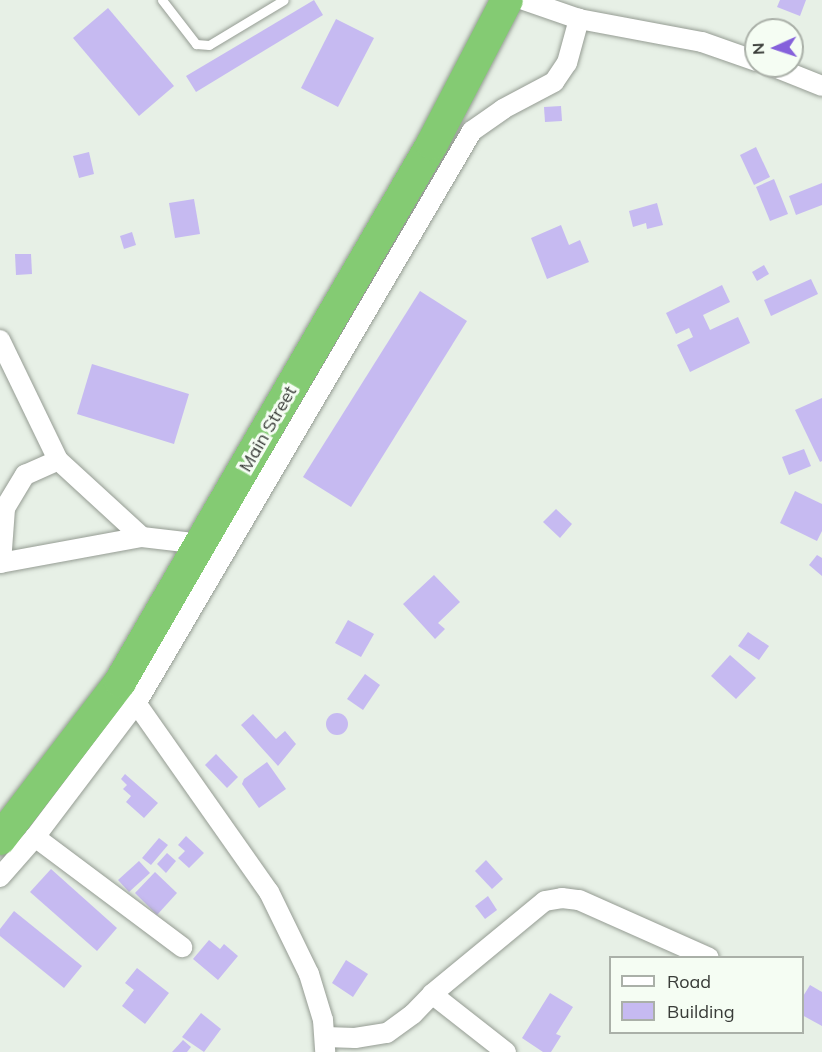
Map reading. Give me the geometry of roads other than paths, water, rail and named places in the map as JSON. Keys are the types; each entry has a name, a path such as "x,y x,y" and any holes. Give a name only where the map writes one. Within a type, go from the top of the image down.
{"highway":[{"name":"Main Street","path":"0,839 128,692 202,544 432,144 507,0"}],"street":[{"path":"524,0 579,19 702,42 744,57"},
{"path":"0,877 35,837 128,692 472,131 503,109 554,82 567,63 579,19"},
{"path":"802,78 822,86"},
{"path":"0,340 58,460 142,537"},
{"path":"58,460 25,475 5,508 1,563 142,537 202,544"},
{"path":"128,692 268,892 309,974 325,1045 387,1033 413,1014 432,994 545,902 562,898 579,900 707,956"},
{"path":"35,837 182,947"},
{"path":"432,994 506,1052"}],"lane":[{"path":"162,0 196,44 209,45 284,0"}]}
